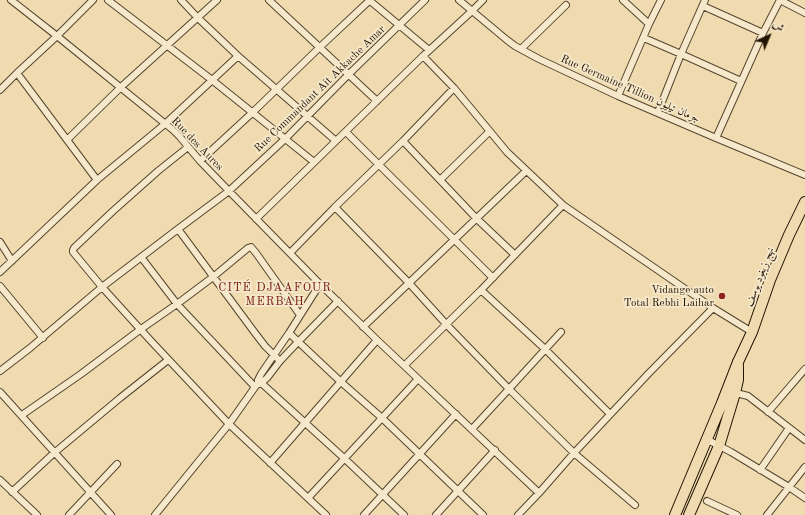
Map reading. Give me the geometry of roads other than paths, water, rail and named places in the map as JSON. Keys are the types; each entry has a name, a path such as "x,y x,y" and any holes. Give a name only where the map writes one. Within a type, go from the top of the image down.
{"main road":[{"name":"نهج زيغود يوسف","path":"675,515 722,403 738,380 738,362 752,332 770,280 805,202"},
{"name":"نهج زيغود يوسف","path":"689,515 719,446 731,391"}],"street":[{"name":"Rue des Aures","path":"10,0 173,130 228,191 320,284 539,493"},
{"path":"0,90 93,0"},
{"path":"108,0 212,80 314,162"},
{"path":"181,0 238,56 336,142"},
{"path":"67,140 121,87 217,0"},
{"path":"269,0 377,101"},
{"path":"200,161 370,0 429,50"},
{"name":"Rue Commandant Ait Akkache Amar","path":"0,371 43,338 102,287 228,191 285,139 349,74 426,0"},
{"name":"Rue Germaine Tillion جرمان تيليون","path":"458,0 507,40 539,59 618,96 805,175"},
{"path":"256,220 429,50 483,0"},
{"path":"624,0 649,24"},
{"path":"618,96 661,0"},
{"path":"716,138 763,33 780,0 805,13"},
{"path":"658,112 681,54 704,3 763,33"},
{"path":"521,49 566,5"},
{"path":"644,38 741,81"},
{"path":"0,272 97,180 165,124 238,56"},
{"path":"423,56 454,88 507,152 563,205 713,308 752,332"},
{"path":"17,73 97,180"},
{"path":"290,253 454,88"},
{"path":"346,132 493,278"},
{"path":"440,180 489,132"},
{"path":"403,141 476,218 515,255"},
{"path":"188,147 158,171 72,250 102,287 168,360 229,424 326,515"},
{"path":"364,327 526,171"},
{"path":"405,365 493,278 563,205"},
{"path":"335,207 509,389 574,452 635,505"},
{"path":"178,228 212,277 265,346 280,361"},
{"path":"0,242 12,261"},
{"path":"22,415 81,374 140,329 177,304 245,250 251,247 300,315"},
{"path":"141,257 177,304 258,384 345,459 404,515"},
{"path":"155,515 229,424 258,384 261,374 320,284"},
{"path":"0,286 43,338"},
{"path":"481,290 545,349 610,414"},
{"path":"258,384 267,378 280,361 338,301"},
{"path":"518,515 574,452 657,364 713,308"},
{"path":"472,429 561,332"},
{"path":"289,333 340,382 382,418 457,492 483,515"},
{"path":"270,463 377,340"},
{"path":"12,492 54,453 168,360"},
{"path":"768,412 805,369"},
{"path":"308,498 418,379"},
{"path":"731,391 748,396 805,440"},
{"path":"0,392 111,515"},
{"path":"364,515 456,414"},
{"path":"760,470 789,428"},
{"path":"706,439 789,487 805,498"},
{"path":"436,515 494,450"},
{"path":"70,515 117,464"},
{"path":"767,515 805,467"},
{"path":"0,480 37,515"},
{"path":"707,501 737,515"}],"place":[{"name":"Vidange auto Total Rebhi Laihar","path":"722,296"}],"district":[{"name":"CITÉ DJAAFOUR MERBAH","path":"275,295"}]}
